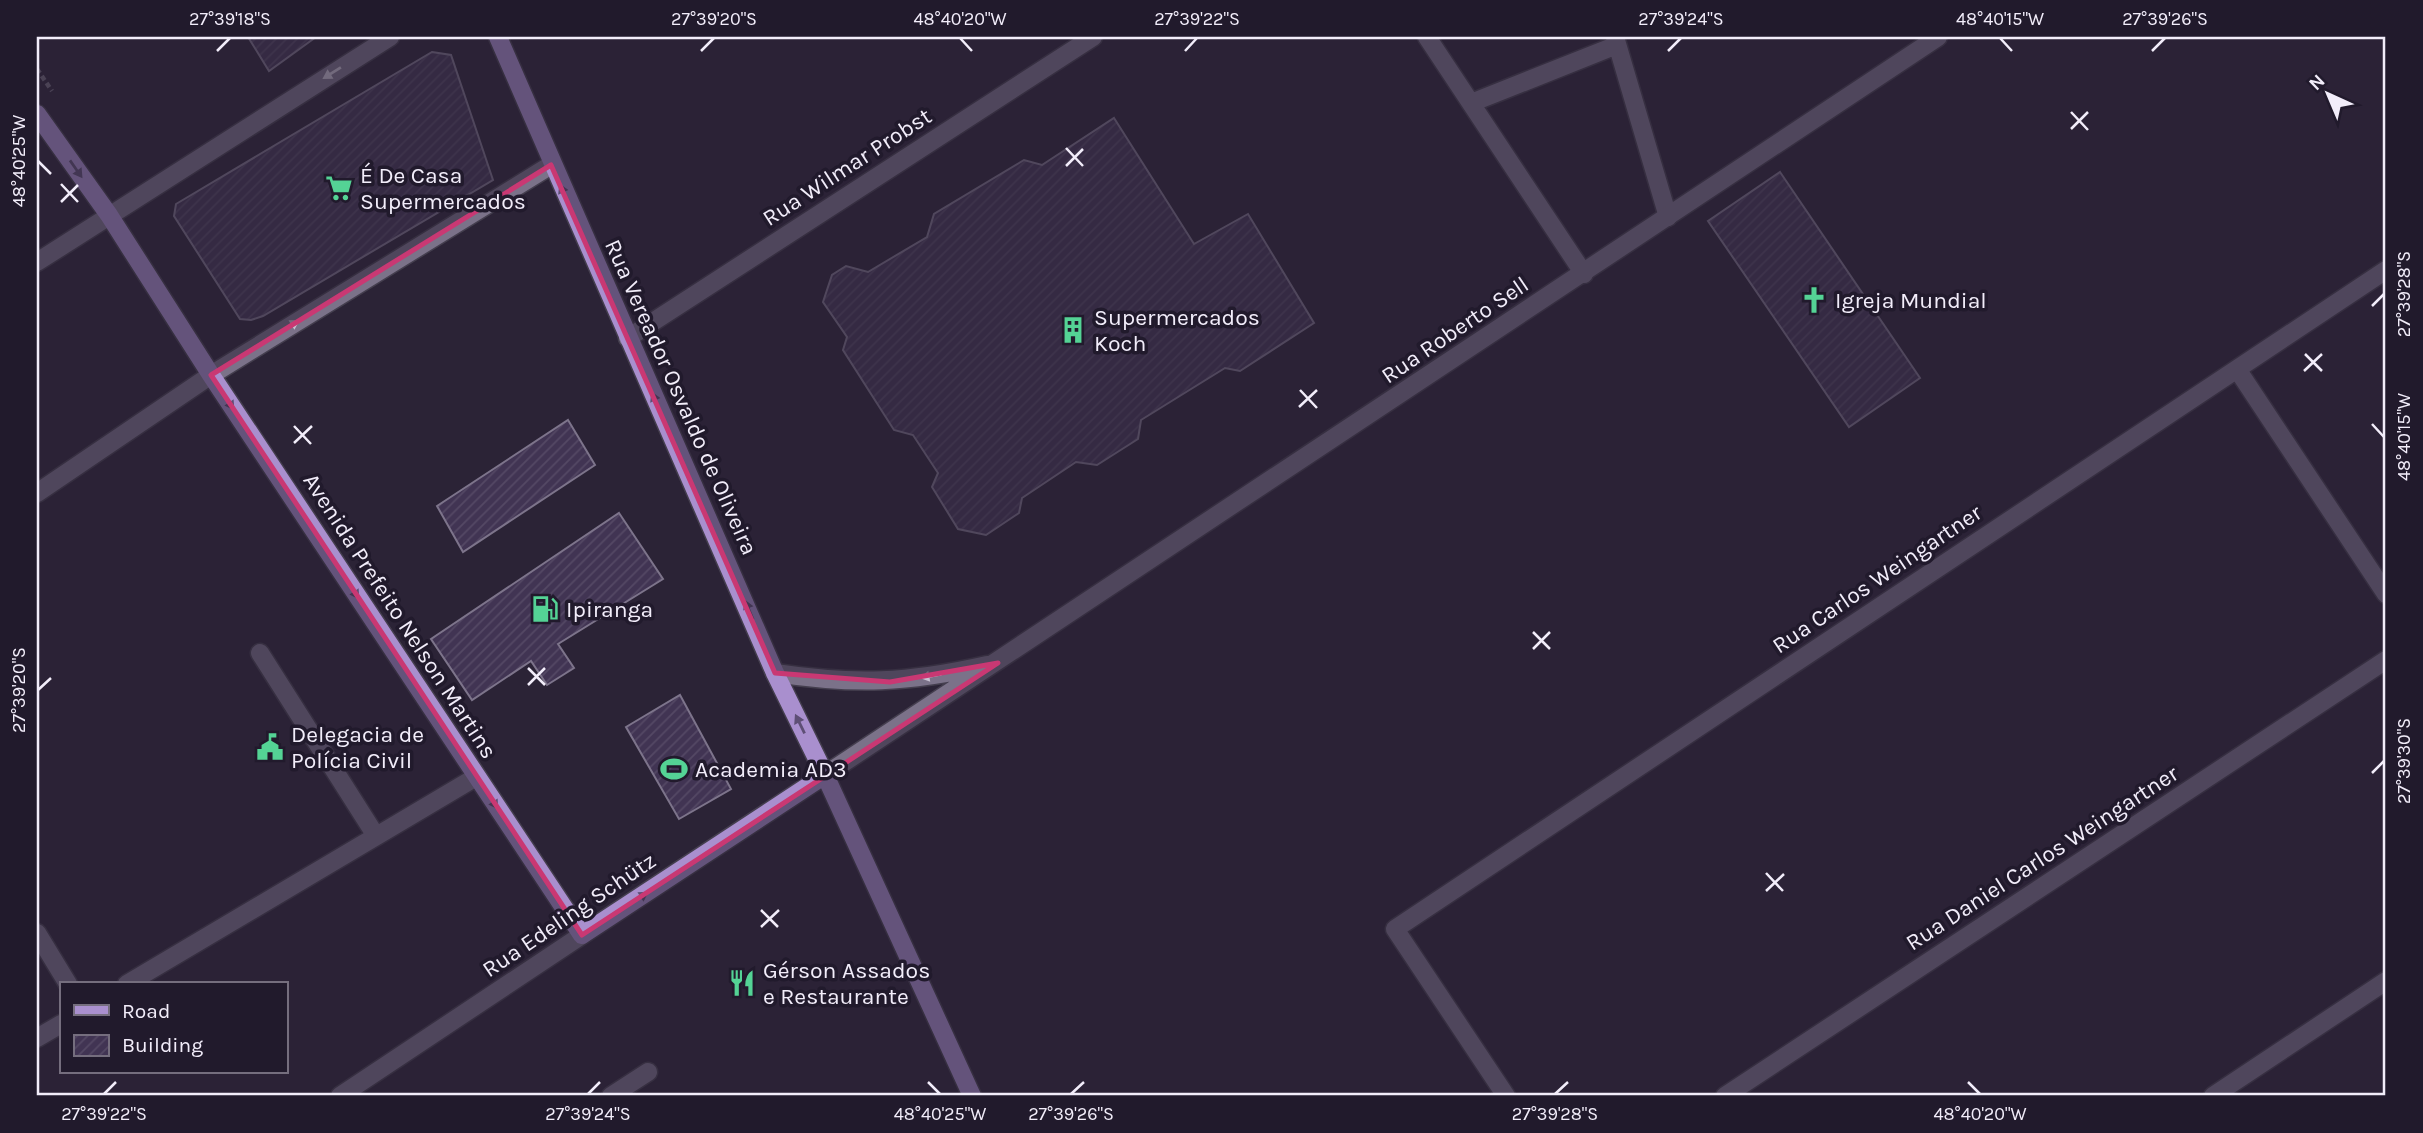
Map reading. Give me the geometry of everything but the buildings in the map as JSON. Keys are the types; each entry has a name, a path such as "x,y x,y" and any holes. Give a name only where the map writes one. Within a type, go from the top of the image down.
{"main road":[{"name":"Rua Vereador Osvaldo de Oliveira","path":"498,37 551,165 709,517 775,673 825,775 972,1096"},
{"name":"Avenida Prefeito Nelson Martins","path":"37,114 109,215 211,375 582,935"},
{"name":"Rua Edeling Schütz","path":"582,935 825,775"}],"street":[{"path":"37,262 390,37"},
{"name":"Rua Wilmar Probst","path":"628,338 1093,37"},
{"path":"1427,37 1584,274"},
{"name":"Rua Roberto Sell","path":"825,775 998,663 1938,37"},
{"path":"1471,103 1616,41 1668,217"},
{"path":"37,493 211,375 551,165"},
{"name":"Rua Carlos Weingartner","path":"1506,1096 1395,929 2386,270"},
{"path":"2237,369 2386,594"},
{"path":"260,653 376,836"},
{"name":"Rua Daniel Carlos Weingartner","path":"1725,1096 2386,660"},
{"name":"Rua Roberto Sell","path":"775,673 816,679 890,682 998,663"},
{"path":"130,982 477,776"},
{"path":"37,933 67,982"},
{"name":"Rua Edeling Schütz","path":"340,1096 582,935"},
{"path":"2213,1096 2386,981"},
{"path":"37,1038 60,1025"},
{"path":"611,1096 648,1072"}],"highlighted area":[{"path":"551,165 775,673 890,682 998,663 582,935 211,375"}],"place":[{"name":"É De Casa Supermercados","path":"339,188"},
{"name":"Igreja Mundial","path":"1814,300"},
{"name":"Supermercados Koch","path":"1073,330"},
{"name":"Ipiranga","path":"545,609"},
{"name":"Delegacia de Polícia Civil","path":"270,747"},
{"name":"Academia AD3","path":"674,769"},
{"name":"Gérson Assados e Restaurante","path":"742,983"}]}
